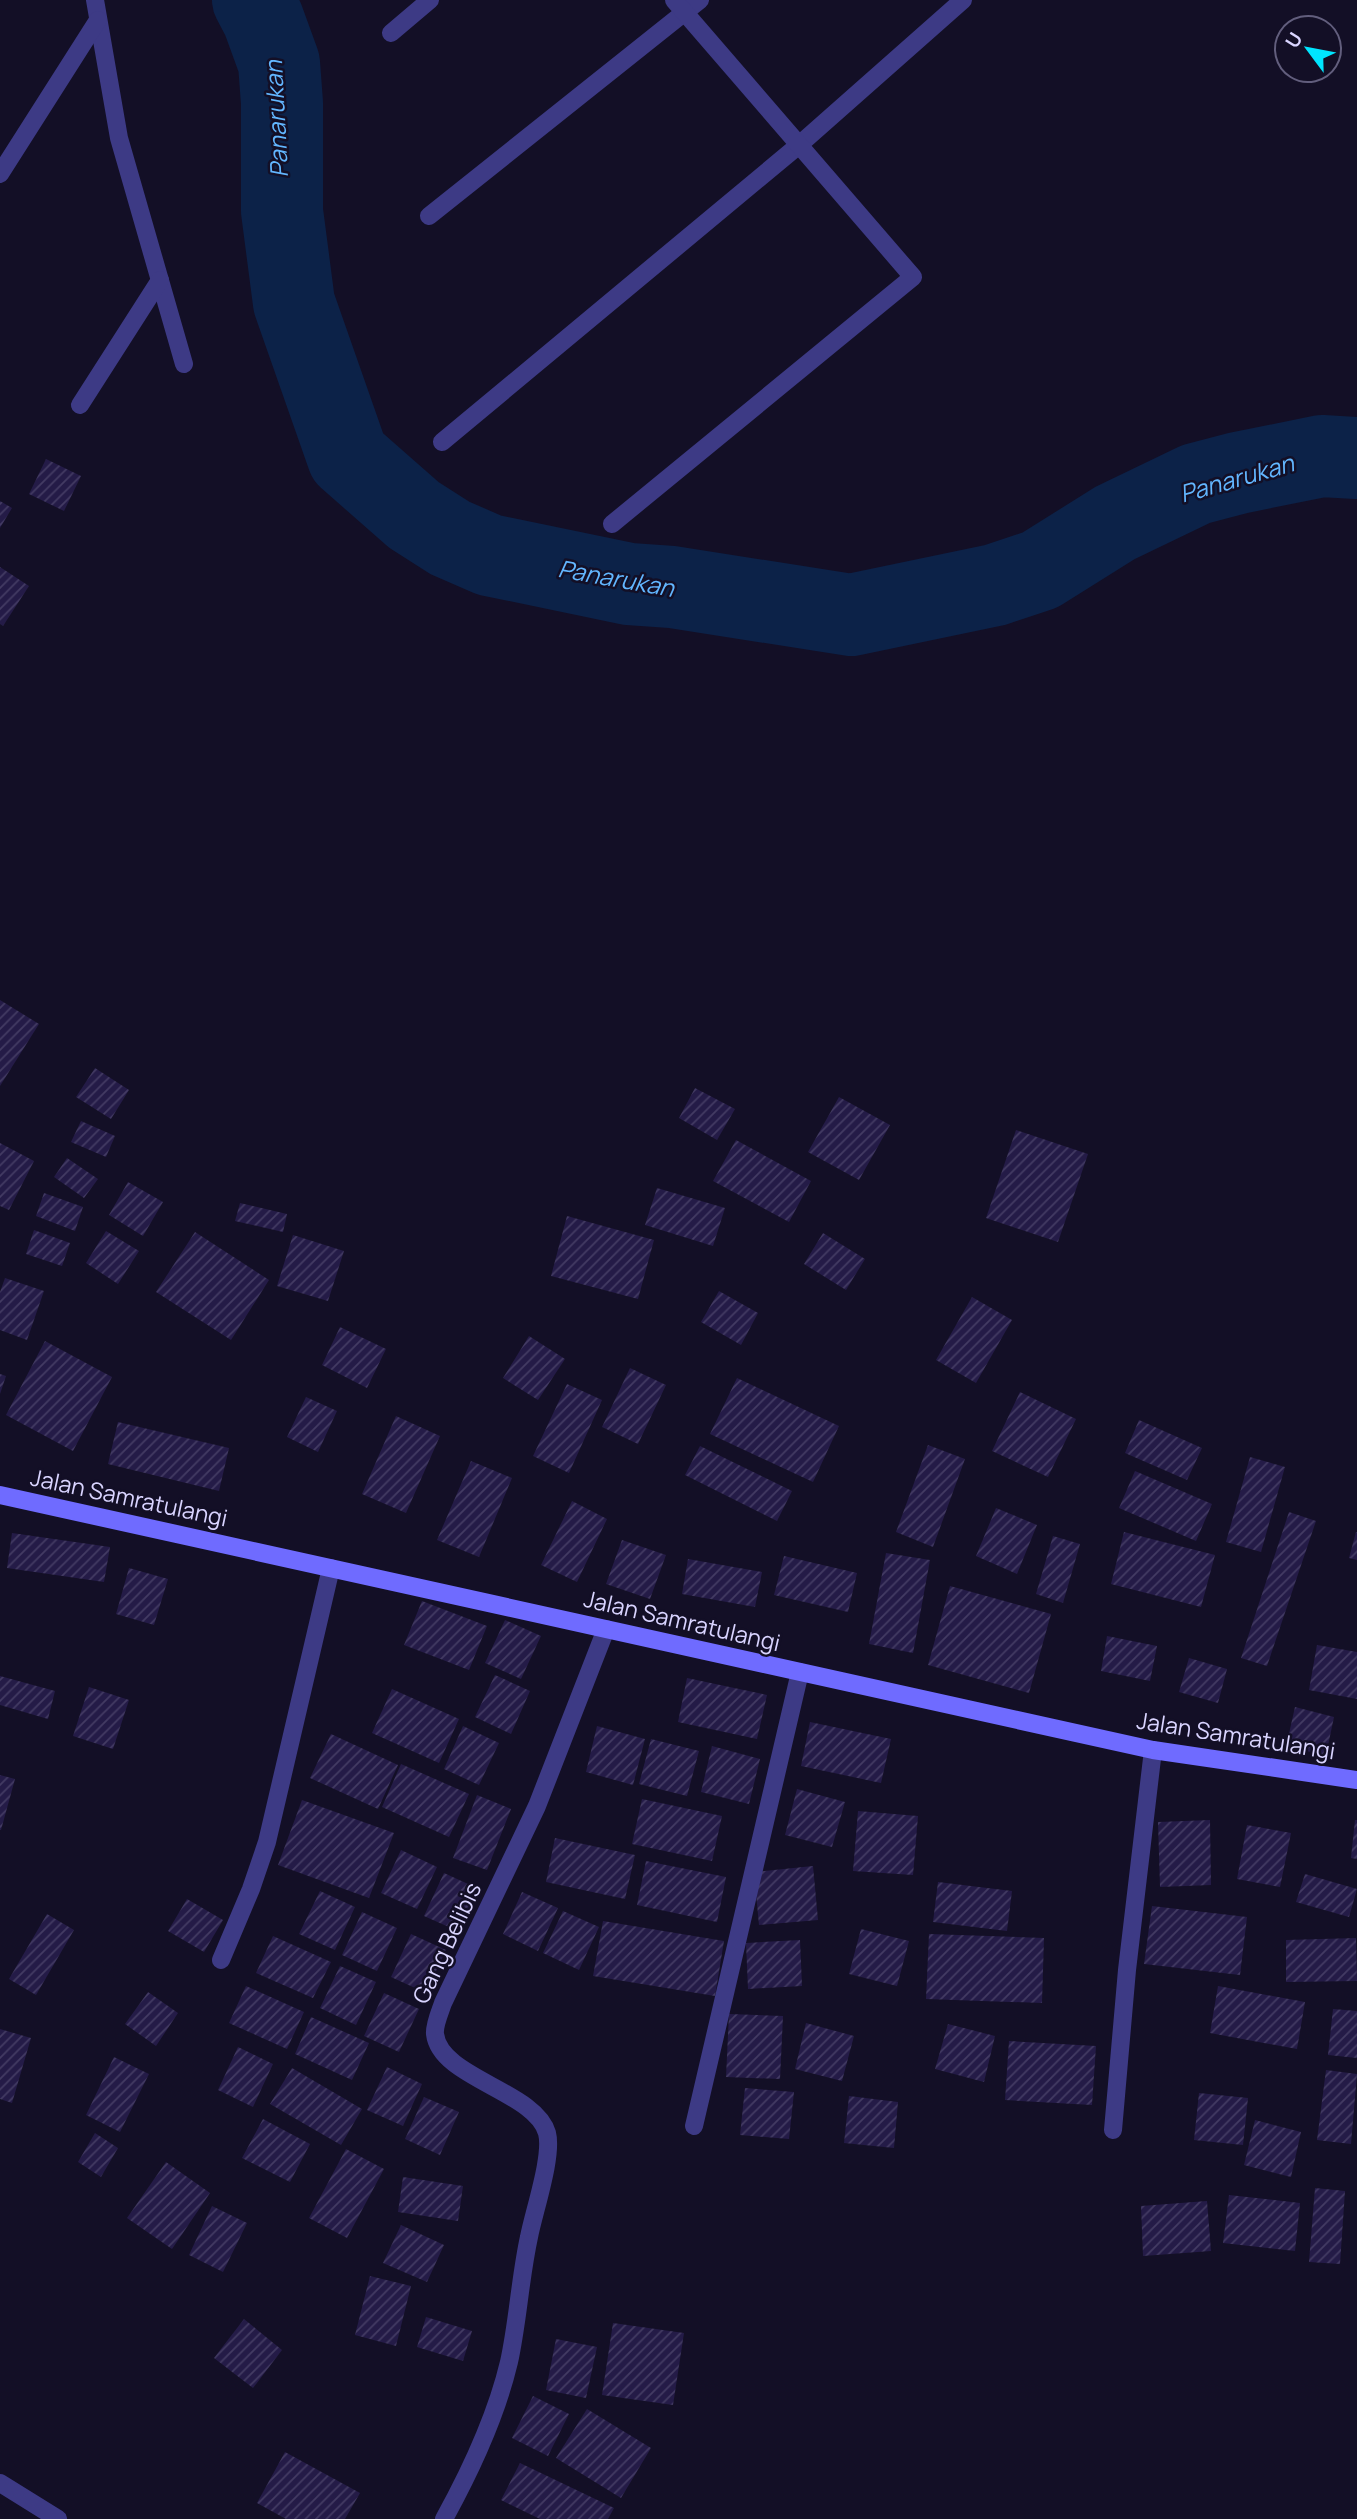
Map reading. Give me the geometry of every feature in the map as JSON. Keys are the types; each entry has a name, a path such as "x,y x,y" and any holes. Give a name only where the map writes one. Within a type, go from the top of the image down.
{"main road":[{"name":"Jalan Samratulangi","path":"0,1495 1153,1750 1357,1780"}],"street":[{"path":"95,0 120,138 184,364"},
{"path":"391,33 430,0"},
{"path":"429,216 680,7 700,0"},
{"path":"442,442 799,145 963,0"},
{"path":"612,524 913,277 680,7"},
{"path":"0,174 99,20"},
{"path":"80,405 160,280"},
{"path":"221,1961 267,1842 331,1568"},
{"name":"Gang Belibis","path":"444,2519 487,2431 508,2363 527,2246 549,2152 547,2131 533,2111 455,2063 440,2049 434,2032 443,2003 537,1806 606,1629"},
{"path":"694,2126 800,1672"},
{"path":"1113,2130 1127,1970 1153,1750"},
{"path":"0,2483 58,2519"}],"building":[{"path":"46,459 81,476 64,511 29,494"},
{"path":"0,501 12,508 0,528"},
{"path":"0,567 29,586 3,626 0,624"},
{"path":"0,1000 39,1024 0,1086"},
{"path":"95,1068 129,1090 111,1119 76,1097"},
{"path":"695,1088 735,1109 717,1140 679,1118"},
{"path":"839,1097 890,1125 859,1180 808,1152"},
{"path":"81,1121 115,1136 106,1157 71,1142"},
{"path":"1016,1130 1088,1154 1058,1242 986,1218"},
{"path":"736,1140 811,1181 789,1222 713,1181"},
{"path":"0,1143 34,1161 9,1210 0,1206"},
{"path":"67,1158 98,1179 84,1198 54,1177"},
{"path":"128,1182 163,1202 143,1236 109,1215"},
{"path":"657,1188 725,1208 713,1246 645,1225"},
{"path":"44,1193 83,1207 75,1231 36,1216"},
{"path":"240,1203 287,1214 283,1232 235,1221"},
{"path":"567,1216 654,1240 638,1299 551,1276"},
{"path":"34,1230 70,1243 62,1266 26,1254"},
{"path":"106,1231 139,1251 118,1284 86,1263"},
{"path":"195,1232 269,1280 231,1340 156,1292"},
{"path":"823,1233 865,1259 846,1290 804,1264"},
{"path":"293,1235 344,1251 328,1301 277,1286"},
{"path":"5,1278 44,1291 27,1340 0,1330 0,1292"},
{"path":"719,1291 758,1313 741,1345 701,1322"},
{"path":"972,1297 1012,1320 976,1383 936,1360"},
{"path":"340,1327 386,1349 367,1388 322,1365"},
{"path":"529,1336 565,1359 538,1400 503,1378"},
{"path":"45,1341 112,1377 73,1451 6,1415"},
{"path":"630,1368 666,1385 638,1444 602,1427"},
{"path":"0,1374 6,1376 0,1394"},
{"path":"737,1378 839,1426 813,1482 710,1434"},
{"path":"567,1384 602,1400 569,1473 533,1456"},
{"path":"1020,1392 1076,1419 1048,1477 992,1451"},
{"path":"306,1397 337,1411 318,1452 287,1437"},
{"path":"396,1416 440,1436 406,1513 362,1494"},
{"path":"1139,1420 1202,1448 1187,1480 1125,1453"},
{"path":"118,1422 229,1448 219,1491 108,1464"},
{"path":"928,1445 965,1459 933,1547 896,1532"},
{"path":"700,1446 792,1491 777,1521 685,1475"},
{"path":"1250,1457 1285,1467 1261,1552 1226,1542"},
{"path":"471,1461 512,1478 479,1557 437,1540"},
{"path":"1135,1471 1212,1504 1196,1541 1119,1508"},
{"path":"572,1501 607,1519 577,1582 541,1565"},
{"path":"996,1508 1037,1525 1017,1574 976,1556"},
{"path":"1289,1512 1316,1521 1267,1666 1241,1658"},
{"path":"1124,1532 1215,1555 1201,1607 1111,1584"},
{"path":"1357,1532 1357,1560 1349,1558"},
{"path":"12,1533 110,1547 104,1582 7,1568"},
{"path":"1053,1536 1080,1544 1063,1603 1036,1594"},
{"path":"622,1540 666,1555 650,1599 606,1584"},
{"path":"886,1553 930,1560 913,1653 869,1644"},
{"path":"784,1556 857,1573 848,1612 774,1595"},
{"path":"688,1559 762,1572 755,1607 682,1594"},
{"path":"129,1568 168,1579 154,1625 116,1614"},
{"path":"950,1586 1051,1614 1029,1693 928,1665"},
{"path":"422,1601 487,1626 469,1670 404,1645"},
{"path":"505,1620 541,1636 521,1679 485,1663"},
{"path":"1107,1636 1157,1646 1150,1681 1101,1671"},
{"path":"1317,1645 1357,1652 1357,1699 1309,1690"},
{"path":"1189,1658 1227,1669 1218,1703 1179,1692"},
{"path":"495,1675 530,1691 511,1734 475,1717"},
{"path":"0,1676 55,1691 48,1719 0,1705"},
{"path":"687,1678 767,1695 757,1739 678,1722"},
{"path":"89,1687 129,1700 113,1749 73,1736"},
{"path":"392,1689 459,1719 439,1763 372,1733"},
{"path":"1295,1707 1334,1717 1326,1755 1286,1747"},
{"path":"810,1722 891,1739 881,1783 801,1766"},
{"path":"463,1726 499,1743 479,1785 444,1769"},
{"path":"597,1726 645,1739 633,1785 586,1772"},
{"path":"331,1734 398,1765 378,1809 310,1778"},
{"path":"651,1739 699,1751 687,1796 639,1784"},
{"path":"712,1746 760,1759 749,1804 701,1792"},
{"path":"401,1764 469,1794 449,1837 382,1807"},
{"path":"0,1775 15,1779 1,1830 0,1830"},
{"path":"797,1789 845,1802 832,1847 785,1835"},
{"path":"477,1795 511,1809 487,1870 453,1858"},
{"path":"642,1799 722,1816 712,1861 632,1844"},
{"path":"302,1800 394,1833 369,1898 278,1865"},
{"path":"858,1811 918,1816 913,1875 853,1871"},
{"path":"1210,1820 1211,1885 1160,1887 1158,1822"},
{"path":"1357,1820 1357,1859 1351,1858"},
{"path":"1247,1825 1291,1833 1280,1887 1237,1879"},
{"path":"555,1838 635,1855 625,1899 546,1882"},
{"path":"401,1850 437,1867 417,1909 381,1893"},
{"path":"646,1861 726,1877 717,1922 637,1905"},
{"path":"813,1866 818,1920 759,1925 754,1872"},
{"path":"444,1873 479,1889 460,1932 424,1916"},
{"path":"1305,1874 1357,1889 1349,1917 1296,1902"},
{"path":"938,1882 1012,1891 1007,1931 933,1922"},
{"path":"320,1891 355,1907 335,1950 299,1934"},
{"path":"522,1892 558,1908 538,1951 503,1934"},
{"path":"187,1899 223,1920 204,1952 168,1931"},
{"path":"1152,1906 1247,1917 1240,1975 1144,1964"},
{"path":"563,1911 599,1927 579,1970 543,1953"},
{"path":"362,1912 397,1928 377,1971 342,1955"},
{"path":"47,1914 74,1930 36,1995 9,1979"},
{"path":"603,1921 724,1941 715,1996 593,1976"},
{"path":"861,1929 909,1941 897,1986 849,1974"},
{"path":"411,1934 446,1950 426,1993 391,1977"},
{"path":"929,1934 1044,1938 1042,2003 926,1999"},
{"path":"273,1936 331,1962 313,1998 256,1973"},
{"path":"1356,1938 1357,1981 1286,1982 1286,1940"},
{"path":"800,1940 802,1986 748,1989 746,1943"},
{"path":"340,1966 376,1982 356,2025 320,2008"},
{"path":"246,1986 304,2012 287,2049 229,2023"},
{"path":"1218,1986 1305,2002 1297,2049 1210,2033"},
{"path":"148,1992 178,2013 156,2046 125,2024"},
{"path":"384,1993 419,2009 399,2052 364,2036"},
{"path":"1333,2009 1357,2011 1357,2058 1328,2055"},
{"path":"729,2014 783,2016 780,2079 726,2077"},
{"path":"311,2017 369,2043 352,2080 295,2054"},
{"path":"806,2023 854,2036 842,2081 795,2069"},
{"path":"948,2024 995,2036 984,2082 935,2069"},
{"path":"0,2029 31,2038 12,2103 0,2099"},
{"path":"1009,2041 1096,2046 1092,2105 1005,2100"},
{"path":"238,2047 273,2064 253,2107 218,2090"},
{"path":"114,2057 149,2074 120,2132 86,2115"},
{"path":"387,2067 422,2084 403,2126 367,2110"},
{"path":"292,2068 362,2109 341,2145 270,2104"},
{"path":"1326,2070 1357,2074 1351,2144 1317,2140"},
{"path":"745,2088 794,2092 789,2139 740,2135"},
{"path":"1199,2093 1248,2098 1243,2145 1194,2140"},
{"path":"849,2096 898,2102 894,2148 844,2143"},
{"path":"424,2097 459,2112 440,2155 405,2139"},
{"path":"263,2119 310,2144 290,2182 242,2158"},
{"path":"1255,2120 1301,2132 1291,2177 1244,2165"},
{"path":"95,2133 118,2148 101,2177 78,2162"},
{"path":"346,2149 384,2169 347,2238 309,2218"},
{"path":"166,2162 210,2193 172,2249 127,2218"},
{"path":"403,2177 463,2186 458,2221 398,2212"},
{"path":"1315,2188 1345,2191 1340,2264 1309,2262"},
{"path":"1229,2195 1300,2203 1295,2251 1223,2243"},
{"path":"1207,2201 1211,2251 1143,2256 1141,2206"},
{"path":"212,2206 247,2223 223,2272 189,2255"},
{"path":"401,2225 444,2245 427,2282 383,2263"},
{"path":"370,2276 411,2286 396,2346 355,2335"},
{"path":"426,2317 472,2331 463,2361 417,2347"},
{"path":"244,2319 282,2350 253,2388 214,2358"},
{"path":"613,2323 684,2333 673,2405 602,2395"},
{"path":"556,2339 597,2347 586,2398 546,2390"},
{"path":"533,2396 569,2414 548,2456 512,2438"},
{"path":"587,2409 651,2448 621,2498 556,2458"},
{"path":"285,2452 360,2493 345,2519 286,2519 257,2503"},
{"path":"520,2463 614,2508 608,2519 540,2519 501,2500"}],"waterway":[{"name":"Panarukan","path":"253,0 279,63 282,103 282,211 294,303 348,457 414,515 450,538 489,555 629,584 672,587 851,615 995,585 1040,570 1115,523 1196,484 1322,456 1357,458"}]}
